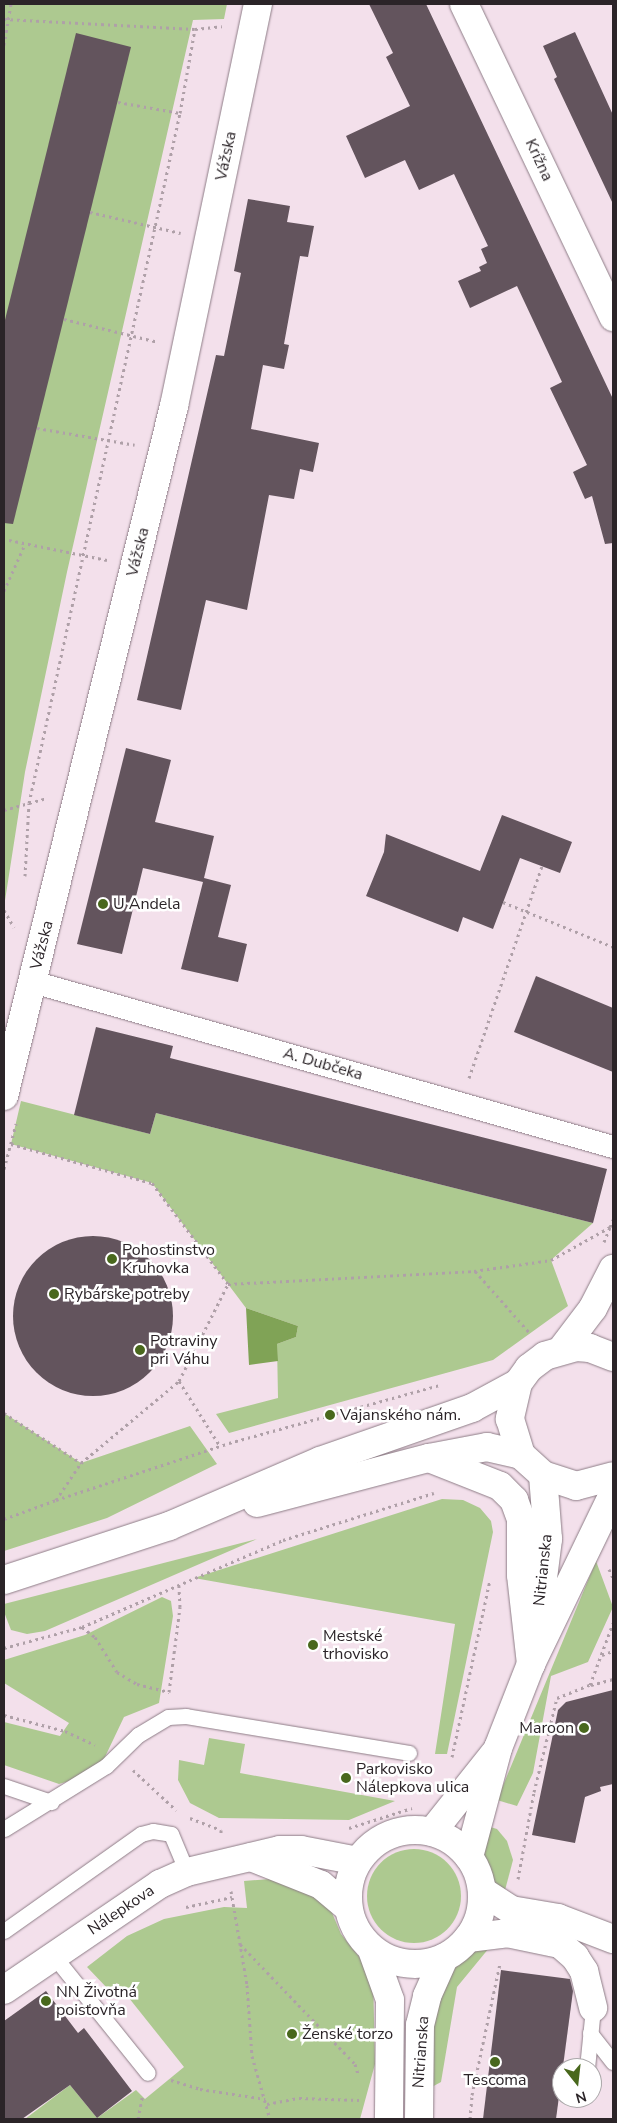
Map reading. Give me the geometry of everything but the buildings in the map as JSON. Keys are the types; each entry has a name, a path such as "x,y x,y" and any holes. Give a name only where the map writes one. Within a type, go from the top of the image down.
{"street":[{"name":"Vážska","path":"4,1096 186,348 258,4"},
{"name":"Krížna","path":"464,4 613,317"},
{"name":"A. Dubčeka","path":"33,982 613,1147"},
{"path":"169,1526 320,1461 472,1408 518,1383 530,1368 562,1349 593,1308 608,1257"},
{"path":"562,1349 590,1348 613,1357"},
{"path":"518,1383 510,1419 521,1454 543,1476 576,1486 613,1476"},
{"path":"4,1580 169,1526 429,1458 487,1447 521,1454"},
{"path":"429,1458 500,1486 514,1500 521,1519 521,1576 531,1664"},
{"name":"Nitrianska","path":"531,1664 548,1539 543,1476"},
{"name":"Nitrianska","path":"469,1857 498,1748 531,1664 613,1494"},
{"name":"Nitrianska","path":"432,1832 498,1748"},
{"name":"Nitrianska","path":"372,1950 402,1963 423,1964 444,1958 468,1938 481,1912 482,1891 469,1857 452,1842 432,1832 418,1830 390,1834 367,1850 358,1861 349,1883 348,1908 356,1931 372,1950 390,2000 389,2119"},
{"name":"Nálepkova","path":"4,1990 160,1884 186,1872 239,1860 301,1850 358,1861"},
{"path":"239,1860 321,1885 348,1908"},
{"path":"482,1891 509,1921 560,1944 575,1957 584,1971 592,2020"},
{"path":"468,1938 509,1921 558,1918 613,1940"},
{"path":"583,1928 597,1951 601,1974 592,2020"},
{"name":"Nitrianska","path":"419,2119 420,2025 427,1996 444,1958"}],"lane":[{"path":"4,1830 51,1802 118,1755 155,1723 168,1717 186,1716 409,1753"},
{"path":"4,1786 51,1802"},
{"path":"4,1931 141,1834 153,1831 171,1834 186,1872"},
{"path":"53,1955 148,2073"},
{"path":"592,2020 613,2062"},
{"path":"589,2058 592,2020"}],"path":[{"path":"4,45 10,19 11,4"},
{"path":"4,19 195,29 222,27 224,19"},
{"path":"25,882 29,803 180,113 195,29"},
{"path":"118,102 180,113"},
{"path":"90,212 155,228 209,238"},
{"path":"64,320 186,348"},
{"path":"37,428 162,450"},
{"path":"9,540 84,554 134,567"},
{"path":"4,591 25,544"},
{"path":"4,810 29,803"},
{"path":"461,1103 525,909 542,866"},
{"path":"503,902 525,909 613,947"},
{"path":"11,1144 152,1183 228,1284"},
{"path":"608,1257 610,1227 613,1220"},
{"path":"228,1284 474,1271 551,1260 610,1227"},
{"path":"474,1271 533,1336"},
{"path":"56,1500 81,1463 179,1381 228,1284"},
{"path":"179,1381 220,1446"},
{"path":"4,1519 220,1446 446,1383"},
{"path":"4,1413 81,1463"},
{"path":"4,1648 82,1627 283,1540 438,1491"},
{"path":"451,1760 490,1576"},
{"path":"82,1627 96,1637 117,1672 137,1684 169,1692 180,1607 178,1586"},
{"path":"590,1685 613,1623"},
{"path":"601,1655 613,1652"},
{"path":"470,2119 472,2095 557,1698 590,1685 613,1679"},
{"path":"4,1716 65,1731 118,1755 176,1810 221,1830 230,1830"},
{"path":"344,1829 415,1807"},
{"path":"221,1830 239,1860 240,1943 247,1985 252,2056 270,2119"},
{"path":"240,1943 355,2064 361,2082"},
{"path":"148,2073 200,2089 265,2099"},
{"path":"267,2104 298,2098 368,2100"}],"shaded area":[{"path":"4,4 227,4 224,19 193,20 67,572 25,772 4,907"},
{"path":"21,1101 150,1134 156,1113 593,1223 551,1260 568,1306 493,1360 229,1433 216,1414 278,1398 277,1344 296,1337 298,1326 246,1308 152,1183 11,1144"},
{"path":"246,1308 298,1326 296,1337 277,1344 278,1361 249,1365"},
{"path":"4,1413 81,1463 190,1426 217,1464 107,1518 4,1551"},
{"path":"442,1499 463,1500 480,1508 491,1521 493,1532 447,1754 435,1754 455,1624 194,1578"},
{"path":"257,1539 45,1631 27,1634 11,1630 4,1612 4,1604"},
{"path":"596,1561 613,1607 588,1662 551,1676 533,1773 517,1806 497,1800"},
{"path":"162,1597 171,1601 173,1616 159,1703 124,1717 104,1759 73,1780 59,1784 4,1765 4,1722 60,1736 69,1723 4,1683 4,1660 85,1635"},
{"path":"209,1738 245,1744 240,1773 395,1801 349,1820 219,1818 190,1803 178,1780 179,1760 204,1765"},
{"path":"487,1826 497,1829 507,1841 513,1860 504,1894 490,1881 480,1855"},
{"path":"414,1849 432,1853 447,1863 457,1878 461,1896 457,1914 447,1929 432,1939 414,1943 396,1939 381,1929 371,1914 367,1896 371,1878 381,1863 396,1853"},
{"path":"271,1879 306,1888 330,1908 341,1934 373,1974 375,2064 360,2119 25,2119 70,2085 97,2118 136,2090 145,2099 184,2067 117,1983 108,1989 87,1967 127,1936 164,1919 224,1907 247,1908 244,1881"},
{"path":"494,1942 457,1987 441,2082 430,2088 430,2010 460,1957 474,1946"}],"place":[{"name":"U Andela","path":"103,904"},
{"name":"Pohostinstvo Kruhovka","path":"112,1259"},
{"name":"Rybárske potreby","path":"54,1294"},
{"name":"Potraviny pri Váhu","path":"140,1350"},
{"name":"Vajanského nám.","path":"330,1415"},
{"name":"Mestské trhovisko","path":"313,1645"},
{"name":"Maroon","path":"584,1728"},
{"name":"Parkovisko Nálepkova ulica","path":"346,1778"},
{"name":"NN Životná poisťovňa","path":"46,2001"},
{"name":"Ženské torzo","path":"292,2034"},
{"name":"Tescoma","path":"495,2062"}]}
